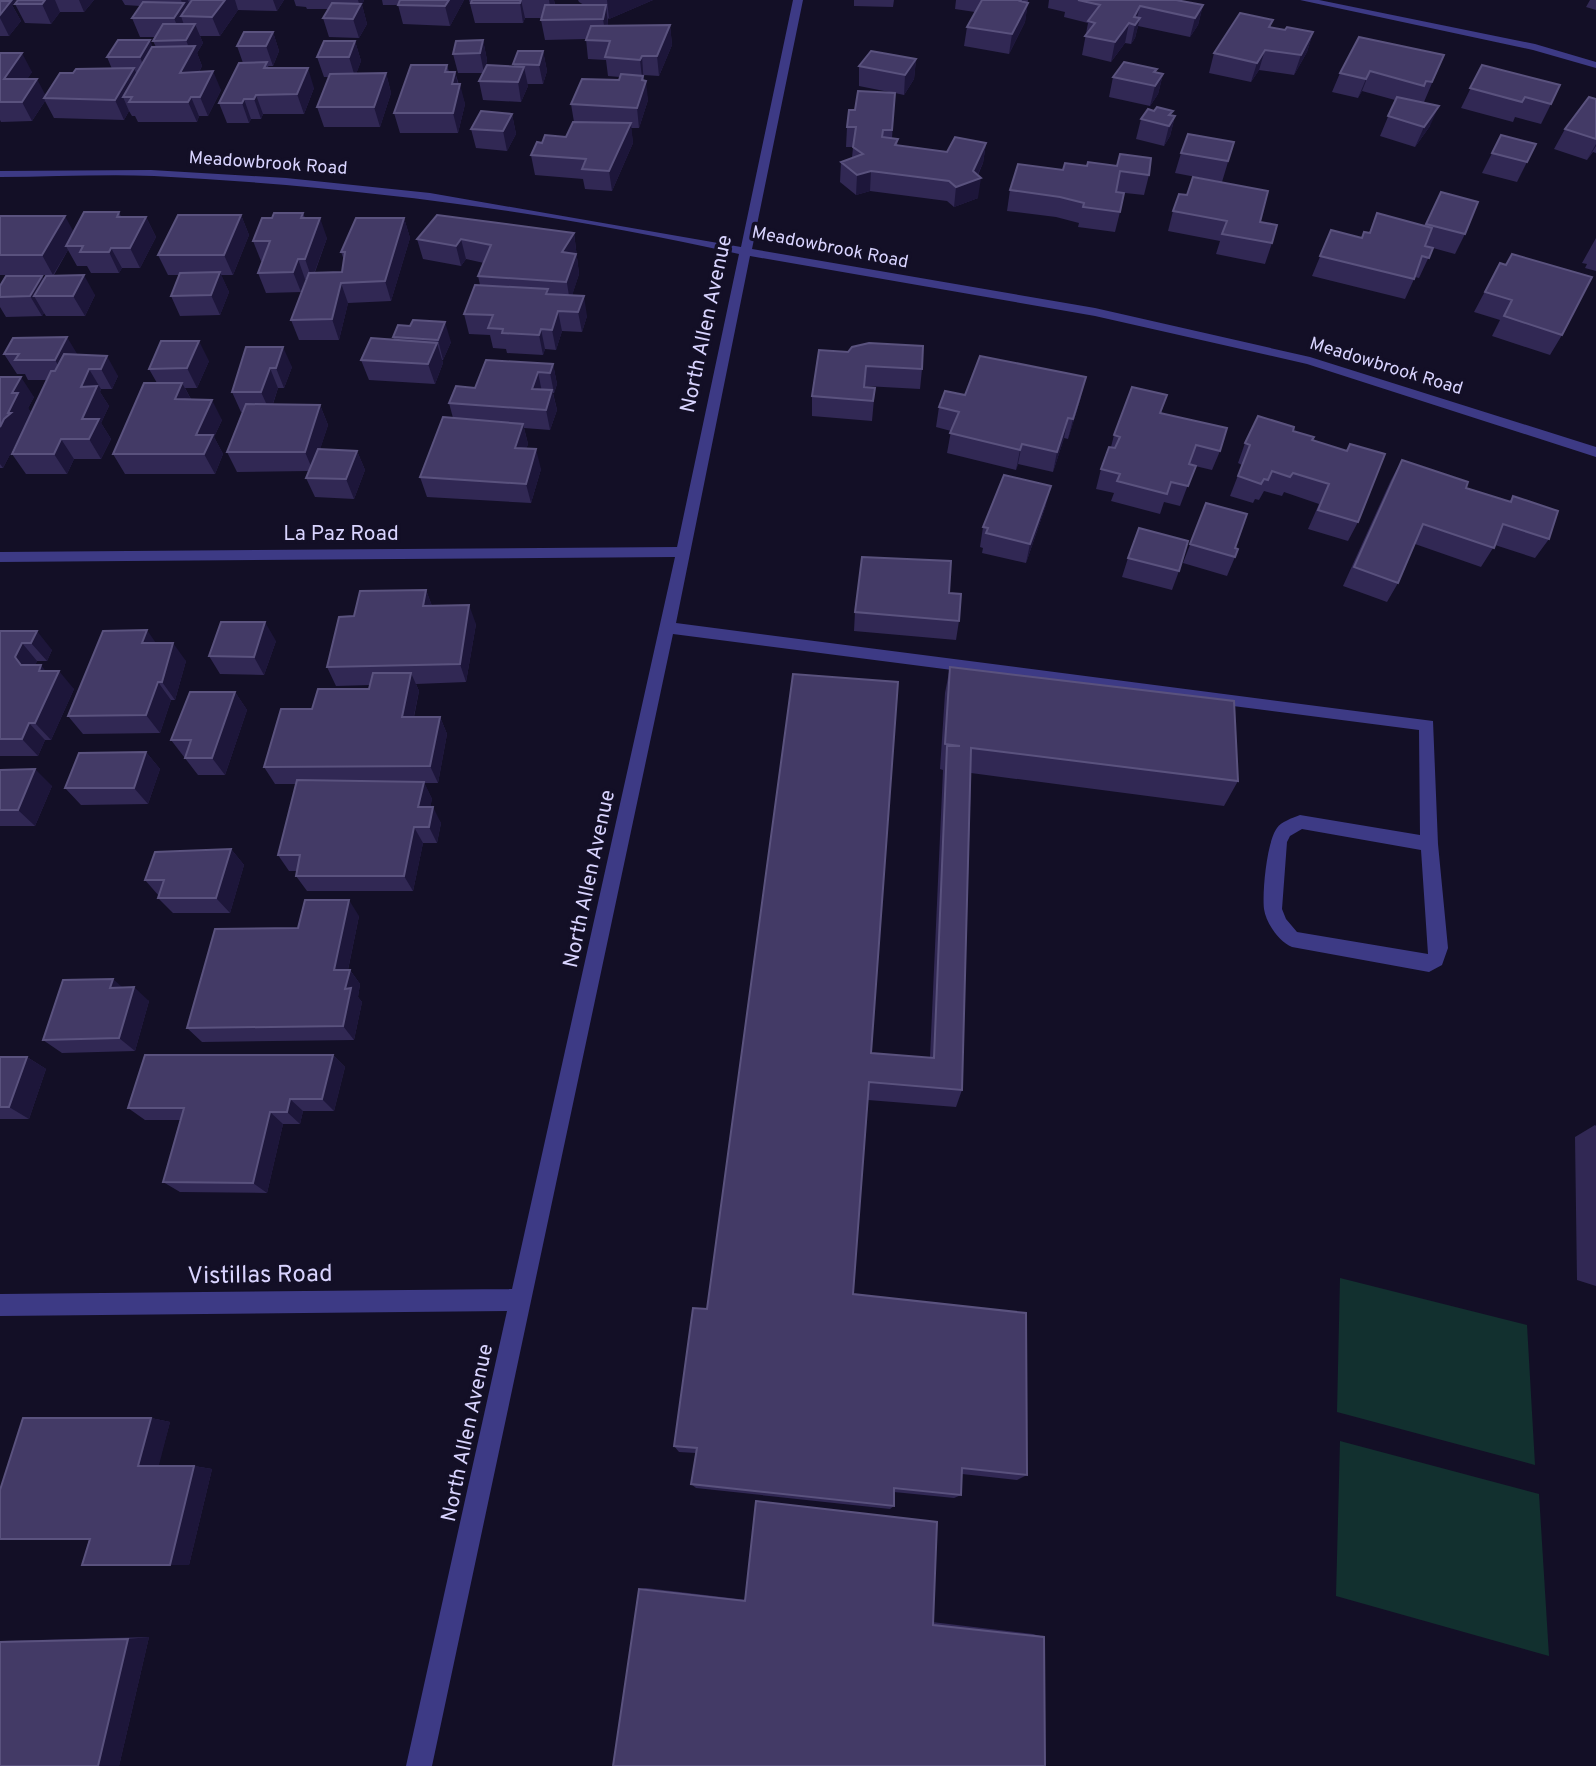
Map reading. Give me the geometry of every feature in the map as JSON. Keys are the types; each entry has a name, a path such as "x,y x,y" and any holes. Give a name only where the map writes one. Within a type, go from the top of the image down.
{"street":[{"name":"North Allen Avenue","path":"419,1766 667,628 798,0"},
{"path":"1305,0 1535,47 1596,65"},
{"name":"Meadowbrook Road","path":"0,174 150,173 286,181 430,196 747,250 788,261 1095,312 1310,361 1596,452"},
{"name":"La Paz Road","path":"0,557 681,552"},
{"path":"667,628 1427,725 1429,844 1438,948 1436,958 1429,964 1292,939 1279,924 1273,909 1278,842 1284,831 1300,822 1429,844"},
{"name":"Vistillas Road","path":"0,1305 520,1300"}],"green space":[{"path":"1340,1278 1527,1325 1535,1465 1337,1412"},
{"path":"1340,1441 1539,1494 1549,1656 1336,1596"}],"building":[{"path":"18,0 45,0 42,4 15,4"},
{"path":"192,0 225,0 212,17 181,16"},
{"path":"400,0 449,0 445,6 398,5"},
{"path":"472,0 521,0 520,3 471,3"},
{"path":"982,0 1021,0 1028,3 1012,34 967,27"},
{"path":"1078,0 1176,0 1203,5 1195,18 1140,6 1134,17 1140,18 1135,25 1129,23 1115,42 1085,36 1095,23 1088,21 1100,5"},
{"path":"0,1 11,1 0,15"},
{"path":"143,2 184,3 174,18 132,18"},
{"path":"332,3 361,4 353,19 323,18"},
{"path":"545,5 606,5 603,19 541,20"},
{"path":"1240,13 1273,20 1269,27 1313,32 1301,55 1265,50 1257,63 1214,53"},
{"path":"163,24 195,24 186,40 153,41"},
{"path":"670,25 657,56 642,56 640,60 605,57 610,41 586,40 591,26"},
{"path":"244,32 273,32 266,46 237,46"},
{"path":"1359,37 1444,55 1432,82 1426,81 1424,86 1370,71 1366,79 1340,73"},
{"path":"118,40 150,40 140,57 107,57"},
{"path":"483,40 480,53 453,54 456,41"},
{"path":"324,41 355,41 349,57 317,57"},
{"path":"195,46 180,73 213,71 200,97 191,97 188,102 129,102 132,97 123,97 152,47"},
{"path":"518,51 543,51 539,65 513,64"},
{"path":"871,51 916,59 905,75 859,66"},
{"path":"0,53 22,53 4,79 37,79 22,102 0,102"},
{"path":"267,62 264,68 308,68 297,94 256,95 254,99 244,99 242,103 219,103 239,63"},
{"path":"1124,62 1157,69 1154,72 1163,74 1155,86 1113,77"},
{"path":"411,65 447,65 445,72 455,72 452,84 460,84 453,113 394,113"},
{"path":"487,65 524,67 518,82 479,81"},
{"path":"1482,65 1560,85 1551,104 1525,97 1522,102 1470,88"},
{"path":"134,68 115,100 44,98 60,73 73,73 76,69"},
{"path":"386,73 374,107 317,107 330,74"},
{"path":"621,74 643,76 642,80 646,81 637,108 571,104 582,79 619,80"},
{"path":"858,91 895,93 892,130 883,130 882,137 898,139 895,145 947,152 955,137 986,143 973,171 981,178 956,187 949,181 871,171 857,175 841,162 863,154 853,147 856,127 847,127 849,110 855,110"},
{"path":"1397,97 1439,106 1424,127 1388,116"},
{"path":"1589,97 1596,99 1596,139 1565,129"},
{"path":"1157,107 1173,111 1169,115 1175,116 1169,126 1141,119 1148,109 1154,111"},
{"path":"481,111 512,114 503,131 471,129"},
{"path":"573,122 631,123 609,171 582,169 586,159 531,155 537,142 542,143 545,135 566,137"},
{"path":"1188,134 1234,142 1228,161 1181,153"},
{"path":"1501,135 1536,144 1527,162 1492,153"},
{"path":"1120,154 1151,158 1149,175 1120,171 1116,192 1124,193 1120,212 1083,207 1084,203 1060,197 1010,190 1018,164 1063,170 1065,163 1087,166 1088,162 1117,166"},
{"path":"1193,177 1268,191 1260,222 1277,225 1272,243 1222,234 1227,221 1173,211 1179,194 1187,195"},
{"path":"1441,192 1478,202 1465,234 1426,224"},
{"path":"84,212 119,212 117,217 146,217 130,248 111,248 109,252 80,252 83,246 66,246"},
{"path":"274,213 303,213 301,218 320,218 305,259 298,259 293,272 258,273 270,241 253,241 262,218 272,218"},
{"path":"1377,213 1432,228 1425,246 1433,248 1429,258 1422,256 1414,279 1320,256 1331,230 1362,238 1364,232 1370,233"},
{"path":"178,215 241,215 224,255 158,255"},
{"path":"437,215 574,233 562,252 576,254 566,282 478,276 491,245 461,239 456,246 417,239"},
{"path":"0,216 65,216 42,255 0,255"},
{"path":"356,218 404,218 385,281 341,283 332,319 291,320 309,273 342,272 345,252 341,252"},
{"path":"1512,254 1592,277 1562,335 1504,316 1512,300 1485,292 1500,263 1506,265"},
{"path":"220,272 211,295 171,296 180,273"},
{"path":"84,275 73,296 34,296 46,276"},
{"path":"6,276 42,276 30,296 0,297 0,286"},
{"path":"475,285 548,289 546,294 584,296 578,312 558,311 552,330 541,329 539,335 502,333 503,329 488,328 493,315 464,314"},
{"path":"413,320 445,322 438,340 393,337 398,325 410,326"},
{"path":"67,337 55,360 15,360 19,354 4,354 13,338"},
{"path":"371,338 437,343 428,364 361,360"},
{"path":"161,341 199,341 187,368 149,369"},
{"path":"869,343 923,346 922,369 866,366 864,387 875,388 873,401 812,396 819,350 848,352 852,347"},
{"path":"246,347 283,347 276,368 270,368 261,392 232,392"},
{"path":"64,354 107,356 101,369 89,369 81,387 97,386 82,419 99,419 89,439 61,439 54,454 12,454 51,371 55,371"},
{"path":"980,356 1086,377 1073,419 1068,418 1057,452 1022,444 1020,450 950,433 959,412 939,407 945,391 965,395"},
{"path":"486,360 553,364 550,373 538,372 532,389 552,390 546,410 449,403 456,386 475,388"},
{"path":"0,377 21,377 12,393 18,393 8,413 11,413 0,427"},
{"path":"144,383 182,383 175,399 212,400 196,435 213,435 204,454 113,454"},
{"path":"1132,387 1167,395 1160,413 1227,428 1220,451 1196,445 1189,464 1196,466 1188,486 1171,482 1167,494 1117,481 1120,474 1101,469 1109,447 1115,448 1120,437 1114,435"},
{"path":"246,404 320,405 305,452 227,452"},
{"path":"1258,416 1294,427 1293,431 1314,437 1312,440 1347,451 1350,444 1385,454 1358,522 1318,510 1329,484 1293,473 1290,477 1272,471 1268,480 1264,479 1261,484 1238,476 1250,445 1245,443"},
{"path":"443,417 523,424 515,448 536,449 526,484 420,477"},
{"path":"318,449 357,451 346,479 306,478"},
{"path":"1402,460 1468,482 1466,488 1511,502 1513,496 1558,511 1549,539 1503,524 1494,548 1423,524 1398,583 1354,567"},
{"path":"1004,475 1051,486 1030,544 986,533 988,528 983,527"},
{"path":"1206,503 1247,514 1235,548 1238,549 1235,557 1190,544"},
{"path":"1139,528 1188,541 1179,571 1128,558"},
{"path":"862,557 951,561 949,593 961,594 959,621 855,612"},
{"path":"426,590 423,606 469,605 460,664 327,667 339,617 354,616 360,591"},
{"path":"221,622 265,622 254,657 209,656"},
{"path":"147,630 142,643 173,643 162,682 158,682 146,715 68,716 103,631"},
{"path":"0,631 37,631 31,643 22,643 15,657 21,665 41,665 39,671 59,671 35,723 29,723 22,739 0,739"},
{"path":"950,667 1234,701 1238,781 971,748 962,1090 869,1082 853,1294 1026,1313 1027,1475 962,1468 961,1495 894,1488 894,1506 691,1484 697,1448 674,1446 693,1308 707,1309 793,674 898,682 871,1053 934,1058 947,746 960,746 945,744"},
{"path":"373,673 411,673 402,717 440,717 430,766 264,767 281,709 312,709 318,689 369,689"},
{"path":"190,692 235,692 212,758 185,758 191,740 171,740"},
{"path":"146,752 134,788 65,788 79,753"},
{"path":"35,769 18,810 0,810 0,770"},
{"path":"297,780 424,782 418,807 433,807 429,827 414,827 404,876 296,876 300,855 278,855"},
{"path":"231,849 216,898 158,898 164,880 145,880 155,852"},
{"path":"305,900 349,900 334,970 350,970 345,989 351,988 343,1026 187,1028 215,929 298,928"},
{"path":"113,979 110,988 134,987 119,1038 43,1040 63,980"},
{"path":"145,1055 333,1055 322,1099 290,1099 287,1112 270,1112 253,1183 163,1182 184,1108 128,1108"},
{"path":"0,1057 27,1057 9,1107 0,1107"},
{"path":"23,1418 151,1418 138,1466 194,1466 170,1565 82,1565 90,1539 0,1539 0,1490"},
{"path":"756,1501 937,1522 933,1625 1044,1637 1045,1766 613,1766 639,1589 745,1601"},
{"path":"128,1639 98,1766 0,1766 0,1642"}]}
